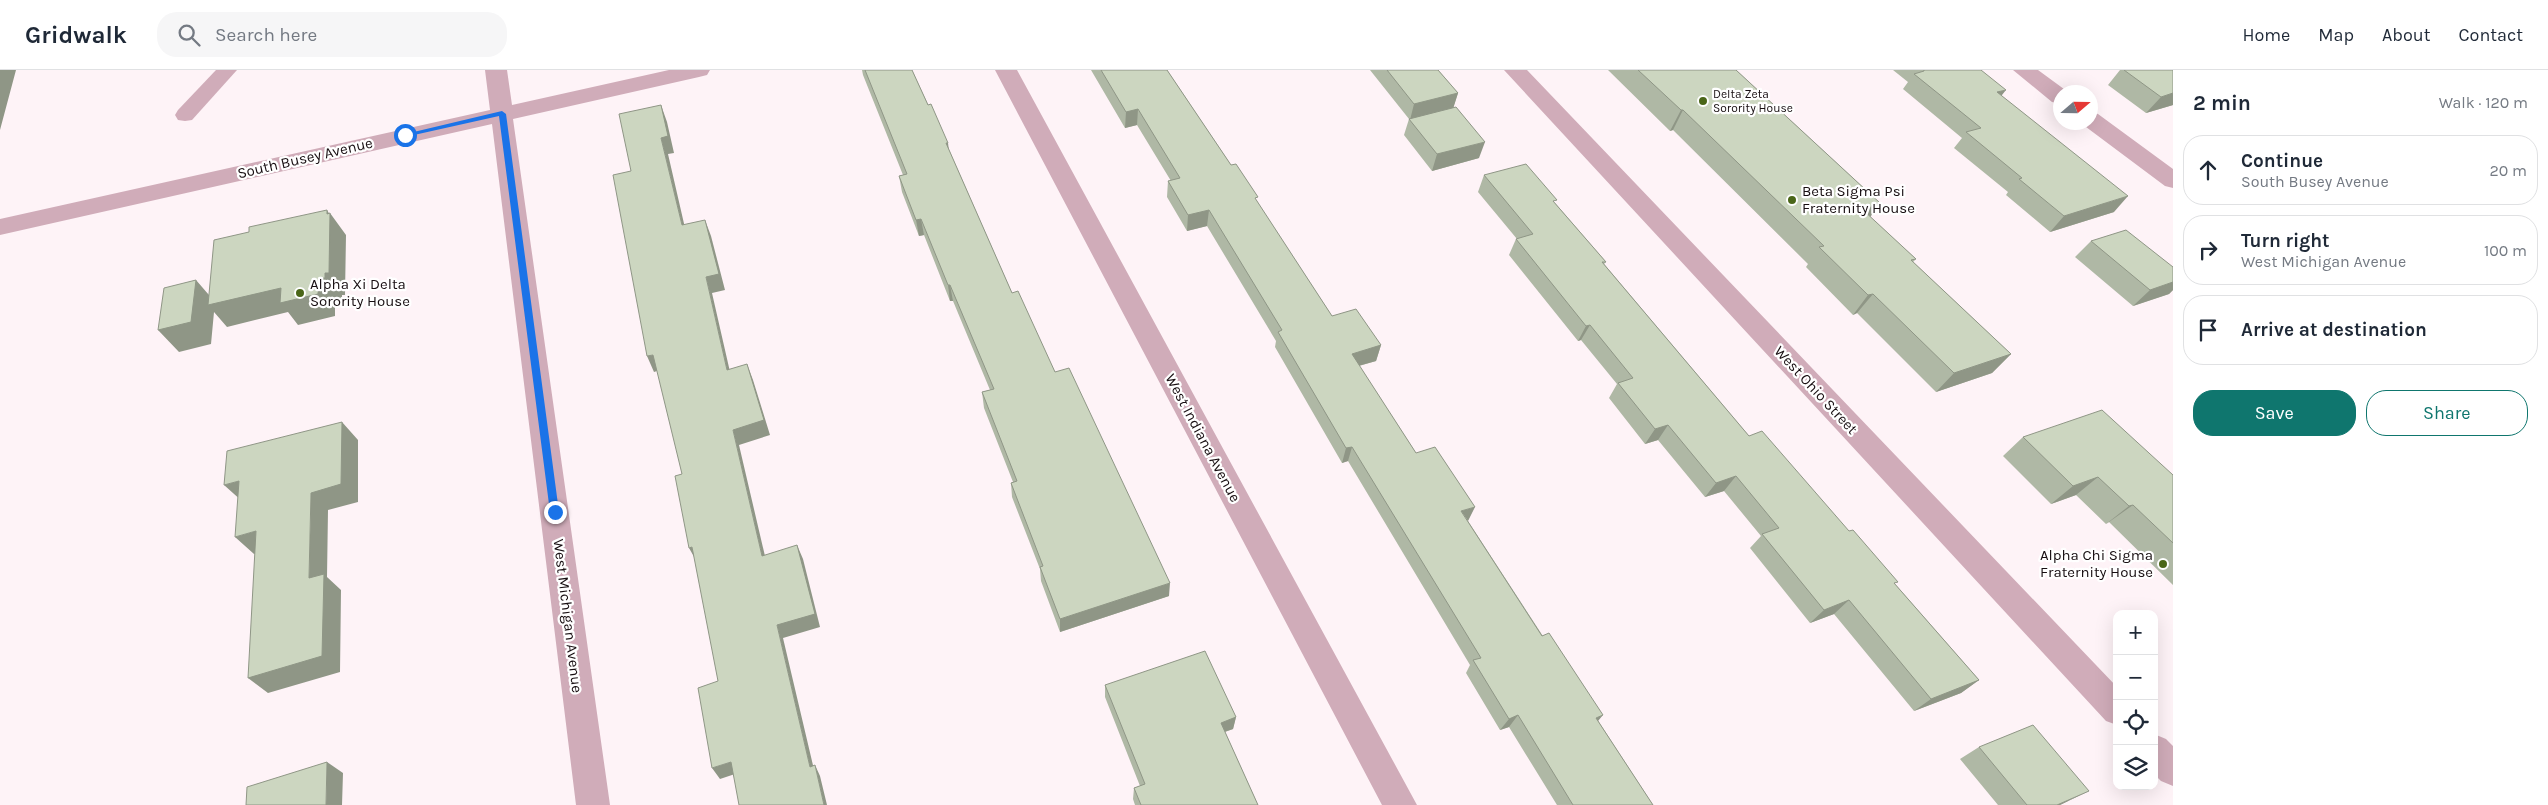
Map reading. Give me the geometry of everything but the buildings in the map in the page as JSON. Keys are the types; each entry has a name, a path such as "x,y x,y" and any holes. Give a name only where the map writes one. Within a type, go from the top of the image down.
{"street":[{"name":"West Michigan Avenue","path":"496,70 592,805"},
{"name":"South Busey Avenue","path":"0,227 699,70"},
{"name":"West Indiana Avenue","path":"1006,70 1400,805"},
{"name":"West Ohio Street","path":"1515,70 2113,706"},
{"path":"2024,70 2053,92"},
{"path":"2098,125 2173,180"},
{"path":"2158,754 2173,770"}],"lane":[{"path":"185,115 227,70"}],"place":[{"name":"Delta Zeta Sorority House","path":"1703,101"},
{"name":"Beta Sigma Psi Fraternity House","path":"1792,200"},
{"name":"Alpha Xi Delta Sorority House","path":"300,293"},
{"name":"Alpha Chi Sigma Fraternity House","path":"2163,564"}],"route":[{"path":"405,135 502,114 555,512"}]}
